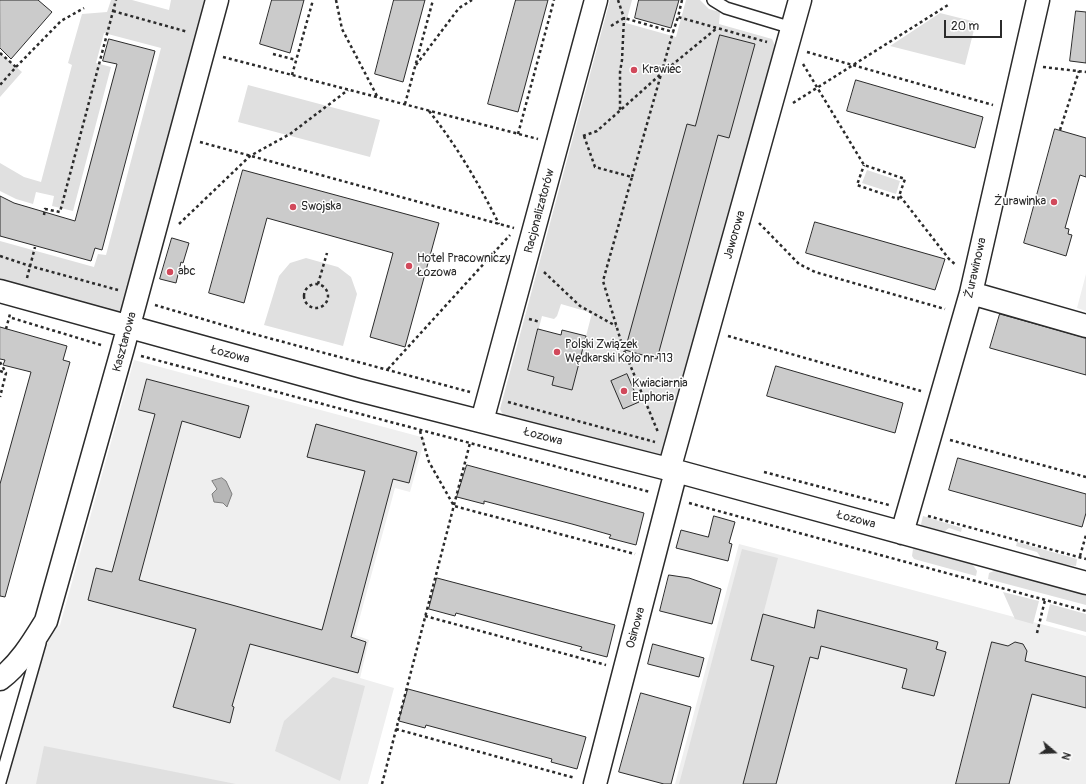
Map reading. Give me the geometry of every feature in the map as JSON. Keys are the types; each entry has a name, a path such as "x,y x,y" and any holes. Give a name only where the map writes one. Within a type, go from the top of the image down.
{"street":[{"name":"Kasztanowa","path":"4,676 30,647 46,621 129,327 217,0"},
{"name":"Racjonalizatorów","path":"482,421 596,0"},
{"name":"Jaworowa","path":"673,471 669,446 791,41 800,0"},
{"name":"Żurawinowa","path":"902,533 970,295 1038,0"},
{"name":"Łozowa","path":"0,291 358,390 673,471 1086,583"},
{"path":"970,295 1086,326"},
{"name":"Osinowa","path":"587,781 670,498 673,471"}],"lane":[{"path":"713,0 791,41"},
{"path":"0,782 46,621"}],"path":[{"path":"44,215 45,208 60,212 116,0"},
{"path":"292,75 313,0"},
{"path":"336,0 342,29 377,97"},
{"path":"404,104 433,0"},
{"path":"415,67 459,8 472,0"},
{"path":"518,134 554,0"},
{"path":"618,0 624,18 620,72 620,110"},
{"path":"669,446 623,348 603,281 682,0"},
{"path":"766,121 948,5"},
{"path":"0,85 61,21 84,8"},
{"path":"113,11 207,37"},
{"path":"678,17 718,28 791,41 853,66 1012,110"},
{"path":"605,29 624,18 673,32"},
{"path":"222,56 558,144 597,131 660,74 718,28"},
{"path":"791,41 817,88 864,165 905,179 898,199 857,185 864,165"},
{"path":"0,53 16,67"},
{"path":"273,54 296,60"},
{"path":"1023,64 1086,72"},
{"path":"1060,130 1079,71"},
{"path":"177,226 250,156 290,134 348,90"},
{"path":"429,111 447,133 469,167 499,224"},
{"path":"584,136 595,167 632,177"},
{"path":"199,142 516,228 388,369"},
{"path":"900,196 949,259 970,295"},
{"path":"758,222 799,264 815,272 970,295"},
{"path":"22,298 35,247"},
{"path":"318,284 327,253"},
{"path":"0,256 30,266 122,291 126,296 250,333 669,446"},
{"path":"526,260 535,264 580,306 616,326"},
{"path":"318,284 326,289 328,298 322,306 313,308 305,302 304,293 309,286 318,284"},
{"path":"5,315 101,345"},
{"path":"723,335 941,397"},
{"path":"122,351 470,443 1086,611"},
{"path":"0,362 6,373 0,397"},
{"path":"0,370 6,373"},
{"path":"420,431 429,462 454,506 639,555"},
{"path":"930,435 1086,477"},
{"path":"382,784 470,443"},
{"path":"759,470 1080,556 1086,559"},
{"path":"1080,556 1086,535"},
{"path":"1037,633 1045,600"},
{"path":"425,616 610,666"},
{"path":"396,729 587,781"}],"shaded area":[{"path":"111,0 132,0 169,10 171,0 206,0 123,309 116,313 0,280 0,241 94,267 98,254 106,255 161,48 104,33 96,63 111,67 73,211 52,206 54,196 36,192 33,204 16,199 0,191 0,163 24,177 41,182 72,65 68,63 82,14 107,12"},
{"path":"610,0 632,0 626,23 676,37 686,0 700,0 709,9 720,12 719,24 772,39 779,54 669,446 660,459 504,417 500,409","holes":["561,304 592,313 572,390 552,385 554,377 528,370 542,316 554,319 557,316"]},
{"path":"940,13 976,22 965,65 890,46"},
{"path":"0,53 22,72 0,97"},
{"path":"248,85 380,120 370,157 238,122"},
{"path":"867,170 900,181 896,194 862,183"},
{"path":"306,258 338,267 351,277 357,294 343,346 264,325 279,276 290,263"},
{"path":"1086,274 1086,311 1077,308"},
{"path":"134,360 425,438 410,492 395,488 355,635 369,640 360,678 394,688 368,784 7,784 48,635 60,625"},
{"path":"222,478 226,481 232,494 227,507 223,503 214,502 212,494 217,489 212,481"},
{"path":"923,516 962,528 961,532 949,528 942,533 920,528"},
{"path":"1017,542 1077,559 1076,566 1044,562 1037,552 1016,546"},
{"path":"739,544 1086,636 1086,784 675,784"},
{"path":"917,547 971,562 977,571 976,576 914,559 912,556 913,549"},
{"path":"742,549 778,558 751,660 774,666 743,784 679,784"},
{"path":"999,569 1086,592 1086,605 988,579 989,573"},
{"path":"1003,592 1039,601 1033,624 1015,619"},
{"path":"1050,604 1086,614 1086,632 1046,621"},
{"path":"333,677 365,686 340,781 275,751 284,721"},
{"path":"44,746 236,784 36,784"}],"building":[{"path":"0,0 38,0 52,12 11,59 0,48"},
{"path":"272,0 304,0 290,53 260,44"},
{"path":"394,0 425,0 403,82 375,74"},
{"path":"516,0 548,0 518,112 488,104"},
{"path":"639,0 679,0 671,28 635,18"},
{"path":"1076,11 1086,12 1086,63 1070,61"},
{"path":"720,35 755,44 729,138 718,135 657,359 625,350 687,124 695,126"},
{"path":"109,39 155,51 102,250 95,248 91,261 0,236 0,196 14,203 75,221 117,64 103,61"},
{"path":"856,80 983,117 975,148 847,111"},
{"name":"Żurawinka","path":"1055,129 1086,138 1086,177 1080,175 1065,228 1069,229 1068,234 1072,235 1066,256 1024,243"},
{"name":"Hotel Pracowniczy Łozowa","path":"243,170 439,223 405,347 370,337 393,253 267,218 244,303 209,293"},
{"path":"815,222 945,259 935,290 806,253"},
{"path":"172,238 189,243 183,263 181,262 176,283 160,279"},
{"path":"1000,314 1086,338 1086,375 990,348"},
{"path":"0,327 67,346 63,360 70,362 5,597 0,596 0,484 31,372 3,365 5,360 0,359"},
{"name":"Polski Związek Wędkarski Koło nr 113","path":"538,329 561,335 562,330 586,336 572,390 552,385 554,377 528,370"},
{"path":"776,366 903,403 895,433 767,396"},
{"path":"627,374 639,402 623,409 611,381"},
{"path":"147,379 249,406 240,438 182,421 139,580 322,630 365,471 307,457 316,424 417,452 409,483 393,479 351,637 366,642 358,673 250,644 232,706 234,707 230,723 173,707 196,629 88,600 96,568 112,572 155,414 139,410"},
{"path":"958,458 1086,494 1086,513 1082,527 949,490"},
{"path":"467,465 644,513 636,545 609,538 611,535 572,524 484,501 484,504 457,497"},
{"path":"714,516 735,522 729,543 732,544 728,561 676,548 681,530 708,537"},
{"path":"669,575 689,578 721,589 712,624 660,611"},
{"path":"437,578 615,625 607,657 580,650 582,647 456,613 455,616 429,609"},
{"path":"818,610 938,642 936,649 946,652 934,696 902,688 907,669 821,646 818,659 810,657 776,784 743,784 774,666 751,660 763,614 814,628"},
{"path":"992,642 1008,646 1015,642 1023,644 1027,651 1025,661 1086,677 1086,708 1032,694 1009,784 956,784"},
{"path":"653,644 704,658 699,677 648,664"},
{"path":"408,689 586,737 577,769 551,762 552,759 426,725 425,728 399,721"},
{"path":"641,693 691,707 671,784 664,784 619,772"}],"place":[{"name":"Krawiec","path":"634,70"},
{"name":"Żurawinka","path":"1054,202"},
{"name":"Swojska","path":"293,207"},
{"name":"Hotel Pracowniczy Łozowa","path":"409,266"},
{"name":"abc","path":"170,272"},
{"name":"Polski Związek Wędkarski Koło nr 113","path":"557,352"},
{"name":"Kwiaciarnia Euphoria","path":"624,391"}]}
